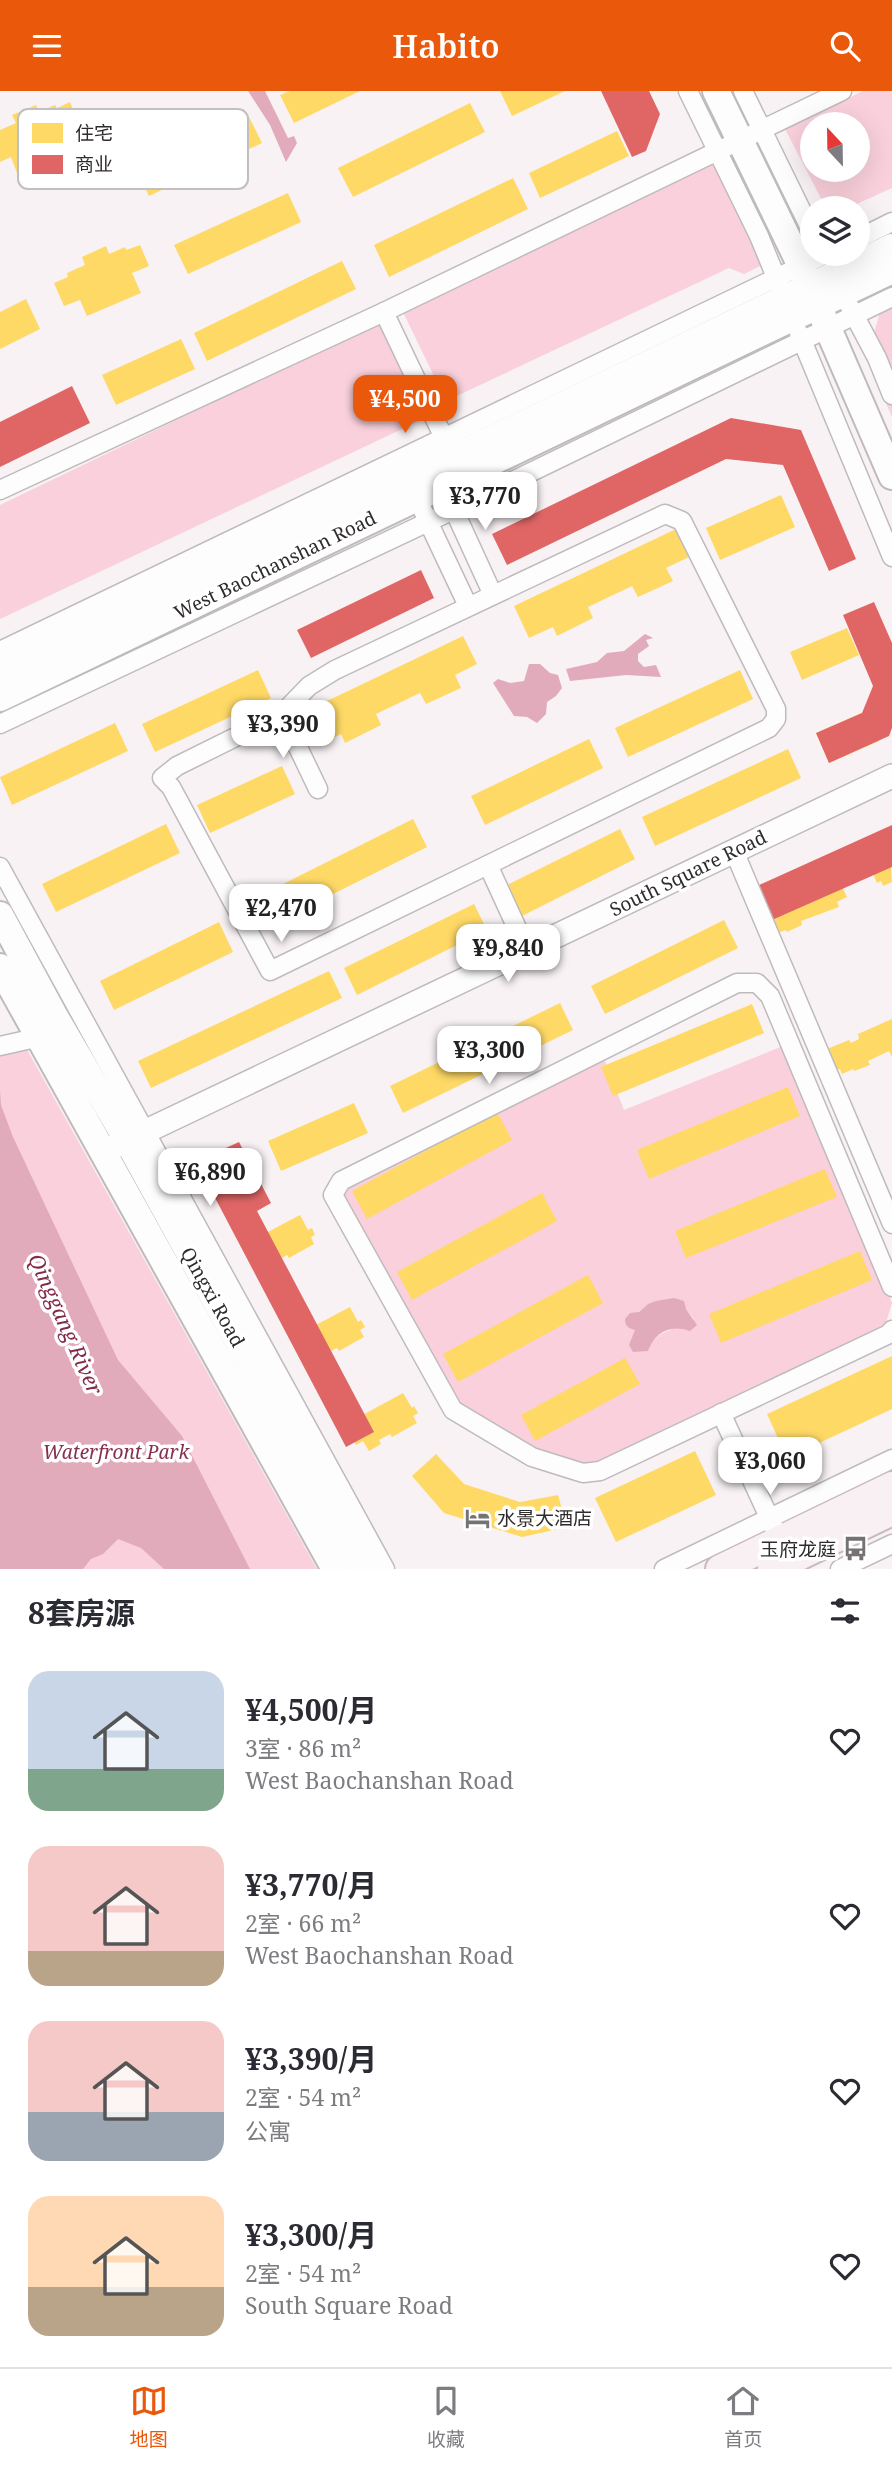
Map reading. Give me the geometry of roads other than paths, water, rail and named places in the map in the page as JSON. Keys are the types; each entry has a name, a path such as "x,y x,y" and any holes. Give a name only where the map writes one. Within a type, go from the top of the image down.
{"main road":[{"path":"716,91 741,140 826,283 892,476"},
{"name":"West Baochanshan Road","path":"0,698 417,498 789,309 826,283 892,247"},
{"name":"West Baochanshan Road","path":"826,283 892,270"},
{"name":"West Baochanshan Road","path":"0,674 789,309"},
{"name":"Qingxi Road","path":"0,915 363,1569"},
{"name":"Qingxi Road","path":"0,967 40,1037 126,1141 335,1569"},
{"path":"720,1569 775,1529 892,1486"},
{"path":"772,1569 892,1511"}],"street":[{"path":"688,91 759,236 892,557"},
{"path":"743,91 800,207"},
{"path":"0,490 384,312 842,91"},
{"path":"870,233 892,222"},
{"path":"826,283 877,358 892,395"},
{"path":"0,724 453,510 789,309 826,283 892,297"},
{"path":"0,651 443,438 789,309"},
{"path":"384,312 443,438"},
{"path":"442,485 493,595"},
{"path":"417,498 468,606"},
{"path":"665,514 682,521 776,709 776,719 768,728 270,971 171,787 162,778 177,766 282,714 309,686 335,670 468,606 665,514"},
{"path":"282,714 318,789"},
{"name":"South Square Road","path":"126,1141 892,776"},
{"path":"734,851 892,1224"},
{"path":"488,865 527,950"},
{"path":"0,867 126,1141 385,1569"},
{"path":"892,1287 770,996 757,983 737,983 341,1181 333,1195 453,1410 532,1457 583,1473 600,1471 889,1334 892,1330"},
{"path":"0,1046 40,1037"},
{"path":"721,1413 775,1529"},
{"path":"664,1569 775,1529 892,1459"},
{"path":"840,1569 892,1544"}],"water":[{"path":"248,91 265,91 288,138 294,136 297,143 286,162 270,125"},
{"path":"645,634 653,638 646,640 649,646 638,654 638,661 644,667 656,665 661,677 626,675 570,681 566,669 597,662 607,653 624,651"},
{"path":"529,664 540,664 550,673 558,675 562,688 547,702 546,714 537,723 527,717 514,716 493,683 498,679 510,683 524,681"},
{"name":"Qinggang River","path":"0,1090 1,1105 13,1137 118,1360 182,1436 250,1569 164,1569 141,1548 118,1539 103,1554 91,1559 83,1569 0,1569"},
{"path":"674,1298 684,1301 697,1325 690,1331 664,1331 648,1351 633,1352 629,1345 635,1330 627,1326 625,1319 630,1313 639,1312 648,1304"}],"place":[{"name":"水景大酒店","path":"477,1518"},
{"name":"玉府龙庭","path":"856,1549"}],"park label":[{"name":"Waterfront Park","path":"116,1452"}]}
